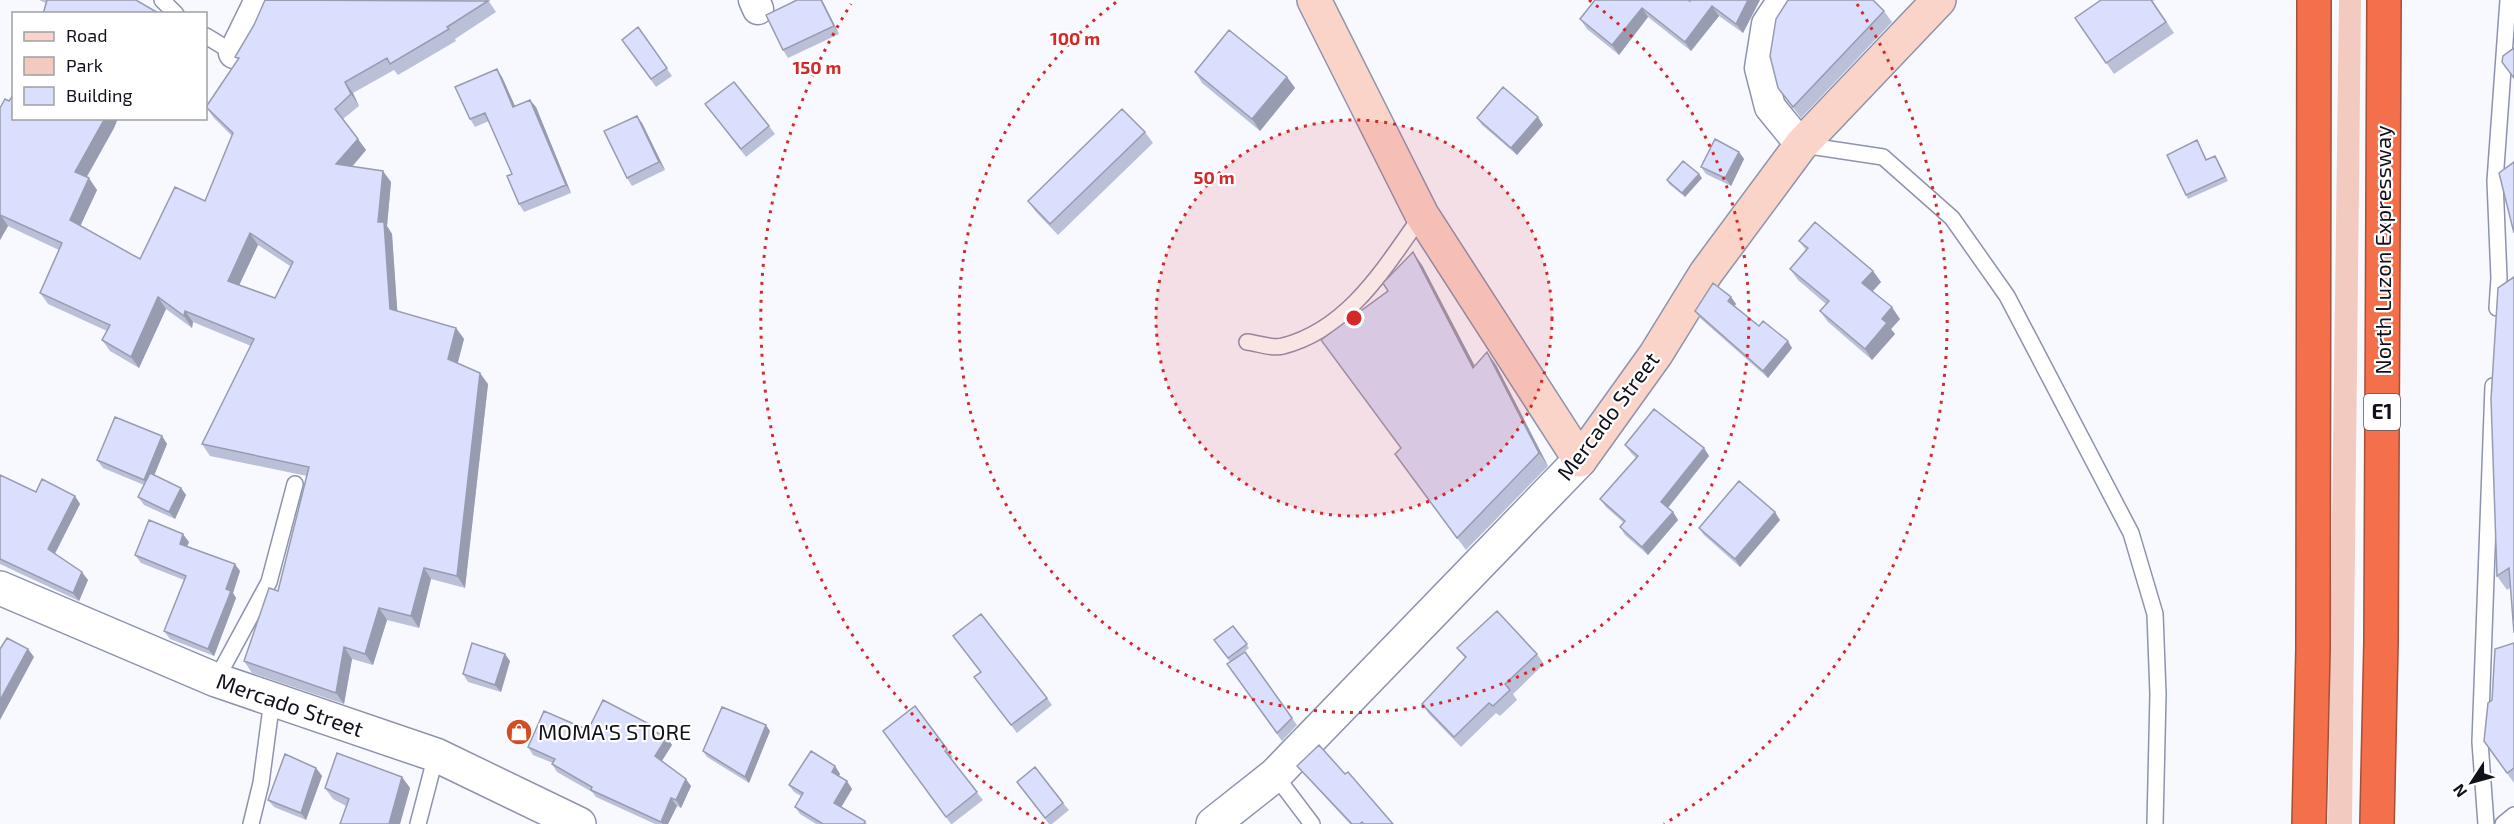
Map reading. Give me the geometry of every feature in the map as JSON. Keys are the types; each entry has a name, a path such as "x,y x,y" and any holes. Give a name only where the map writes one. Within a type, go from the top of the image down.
{"highway":[{"path":"2309,824 2313,649 2314,0"},
{"name":"North Luzon Expressway","path":"2377,824 2381,642 2384,0"}],"main road":[{"path":"1314,0 1422,215 1580,460"},
{"name":"Mercado Street","path":"1580,460 1656,354 1706,273 1801,145 1939,0"}],"street":[{"path":"234,53 260,0"},
{"path":"1783,0 1767,24 1760,68 1770,107 1801,145"},
{"name":"Mercado Street","path":"1213,824 1275,775 1580,460"},
{"name":"Mercado Street","path":"0,588 216,680 436,755 579,824"}],"lane":[{"path":"162,0 174,12"},
{"path":"2496,324 2499,278 2495,182 2508,0"},
{"path":"207,37 234,53"},
{"path":"1801,145 1883,157 1952,218 2007,296 2131,533 2155,614 2158,694 2155,824"},
{"path":"1247,342 1281,347 1335,323 1376,280 1422,215"},
{"path":"2486,824 2480,742 2488,474 2494,370"},
{"path":"216,680 269,582 295,484"},
{"path":"250,824 261,783 272,700"},
{"path":"418,824 436,755"},
{"path":"1275,775 1312,824"},
{"path":"2503,824 2514,815"}],"green space":[{"path":"2339,0 2361,0 2352,824 2328,824"}],"building":[{"path":"47,0 136,0 157,12 44,12"},
{"path":"265,0 488,1 447,27 449,29 390,64 387,58 345,82 351,94 335,109 358,139 336,164 383,171 378,222 384,222 390,309 456,328 448,359 480,373 457,576 424,568 411,616 379,608 365,654 344,647 336,693 244,661 269,588 278,591 309,467 202,444 254,339 185,311 184,316 158,297 131,357 102,340 110,325 40,293 62,243 0,215 0,108 5,99 9,101 12,97 12,120 104,120 75,172 89,178 70,220 140,259 175,187 205,201 233,133 207,106 239,58 235,57 254,25","holes":["250,233 293,262 275,298 228,281"]},
{"path":"797,0 821,0 834,26 783,50 766,15"},
{"path":"1595,0 1748,0 1736,24 1712,6 1685,42 1642,8 1612,45 1580,19"},
{"path":"1788,0 1873,0 1884,11 1793,107 1778,88 1770,56 1776,19"},
{"path":"2101,0 2151,0 2166,22 2106,63 2075,18"},
{"path":"638,27 667,68 651,79 622,40"},
{"path":"1229,30 1287,77 1252,119 1195,72"},
{"path":"2514,48 2514,78 2502,62 2503,56"},
{"path":"497,69 513,107 530,100 566,185 519,204 507,176 512,174 485,113 470,119 455,87"},
{"path":"734,82 769,126 741,149 705,104"},
{"path":"1503,87 1538,117 1511,148 1477,118"},
{"path":"1122,109 1145,132 1050,224 1028,201"},
{"path":"637,116 659,162 627,178 604,131"},
{"path":"1715,139 1739,152 1725,178 1701,167"},
{"path":"2197,140 2206,160 2215,156 2225,177 2186,195 2167,155"},
{"path":"1683,161 1699,174 1682,193 1667,180"},
{"path":"2514,162 2514,233 2499,173"},
{"path":"1815,222 1873,271 1862,283 1892,307 1882,319 1887,323 1865,349 1820,311 1829,301 1790,269 1808,248 1799,241"},
{"path":"1413,252 1473,368 1487,352 1539,453 1457,538 1395,454 1401,448 1321,340 1388,291 1383,283"},
{"path":"2514,277 2514,633 2509,568 2497,576 2491,399 2498,288"},
{"path":"1713,283 1731,297 1728,301 1759,326 1763,321 1788,341 1763,371 1695,311"},
{"path":"1654,409 1704,448 1661,502 1673,512 1642,547 1620,527 1625,521 1600,499 1638,456 1625,445"},
{"path":"115,417 162,436 144,480 97,460"},
{"path":"150,473 181,488 169,512 138,497"},
{"path":"0,475 36,492 42,479 75,496 48,549 82,572 73,593 0,559"},
{"path":"1739,481 1775,512 1735,559 1699,528"},
{"path":"149,520 183,534 180,544 235,564 226,589 231,591 208,649 164,631 186,576 135,555"},
{"path":"1497,611 1537,654 1505,684 1510,690 1493,706 1489,703 1454,737 1422,704 1466,657 1457,648"},
{"path":"981,614 1047,698 1011,725 974,677 981,672 953,636"},
{"path":"1233,626 1247,644 1228,658 1214,640"},
{"path":"7,638 28,649 0,700 0,649"},
{"path":"472,643 505,654 495,685 463,674"},
{"path":"2514,643 2514,768 2507,773 2484,741 2488,703 2492,700 2495,649"},
{"path":"1245,652 1292,718 1277,733 1227,664"},
{"path":"603,700 655,727 653,731 667,737 655,756 686,779 676,800 671,798 661,822 591,790 592,787 552,764 555,759 528,747 544,711 588,730"},
{"path":"915,706 947,749 945,751 977,792 946,817 883,731"},
{"path":"722,707 766,725 745,777 703,751"},
{"path":"1319,745 1345,774 1348,772 1393,824 1364,824 1362,822 1352,824 1297,766"},
{"path":"811,751 835,766 832,772 847,781 834,803 865,821 864,824 823,824 795,807 803,793 789,785"},
{"path":"337,753 402,777 389,824 340,824 349,799 325,788"},
{"path":"285,754 316,768 301,813 268,800"},
{"path":"1035,767 1063,803 1045,818 1017,782"}],"place":[{"name":"MOMA'S STORE","path":"519,732"}]}
